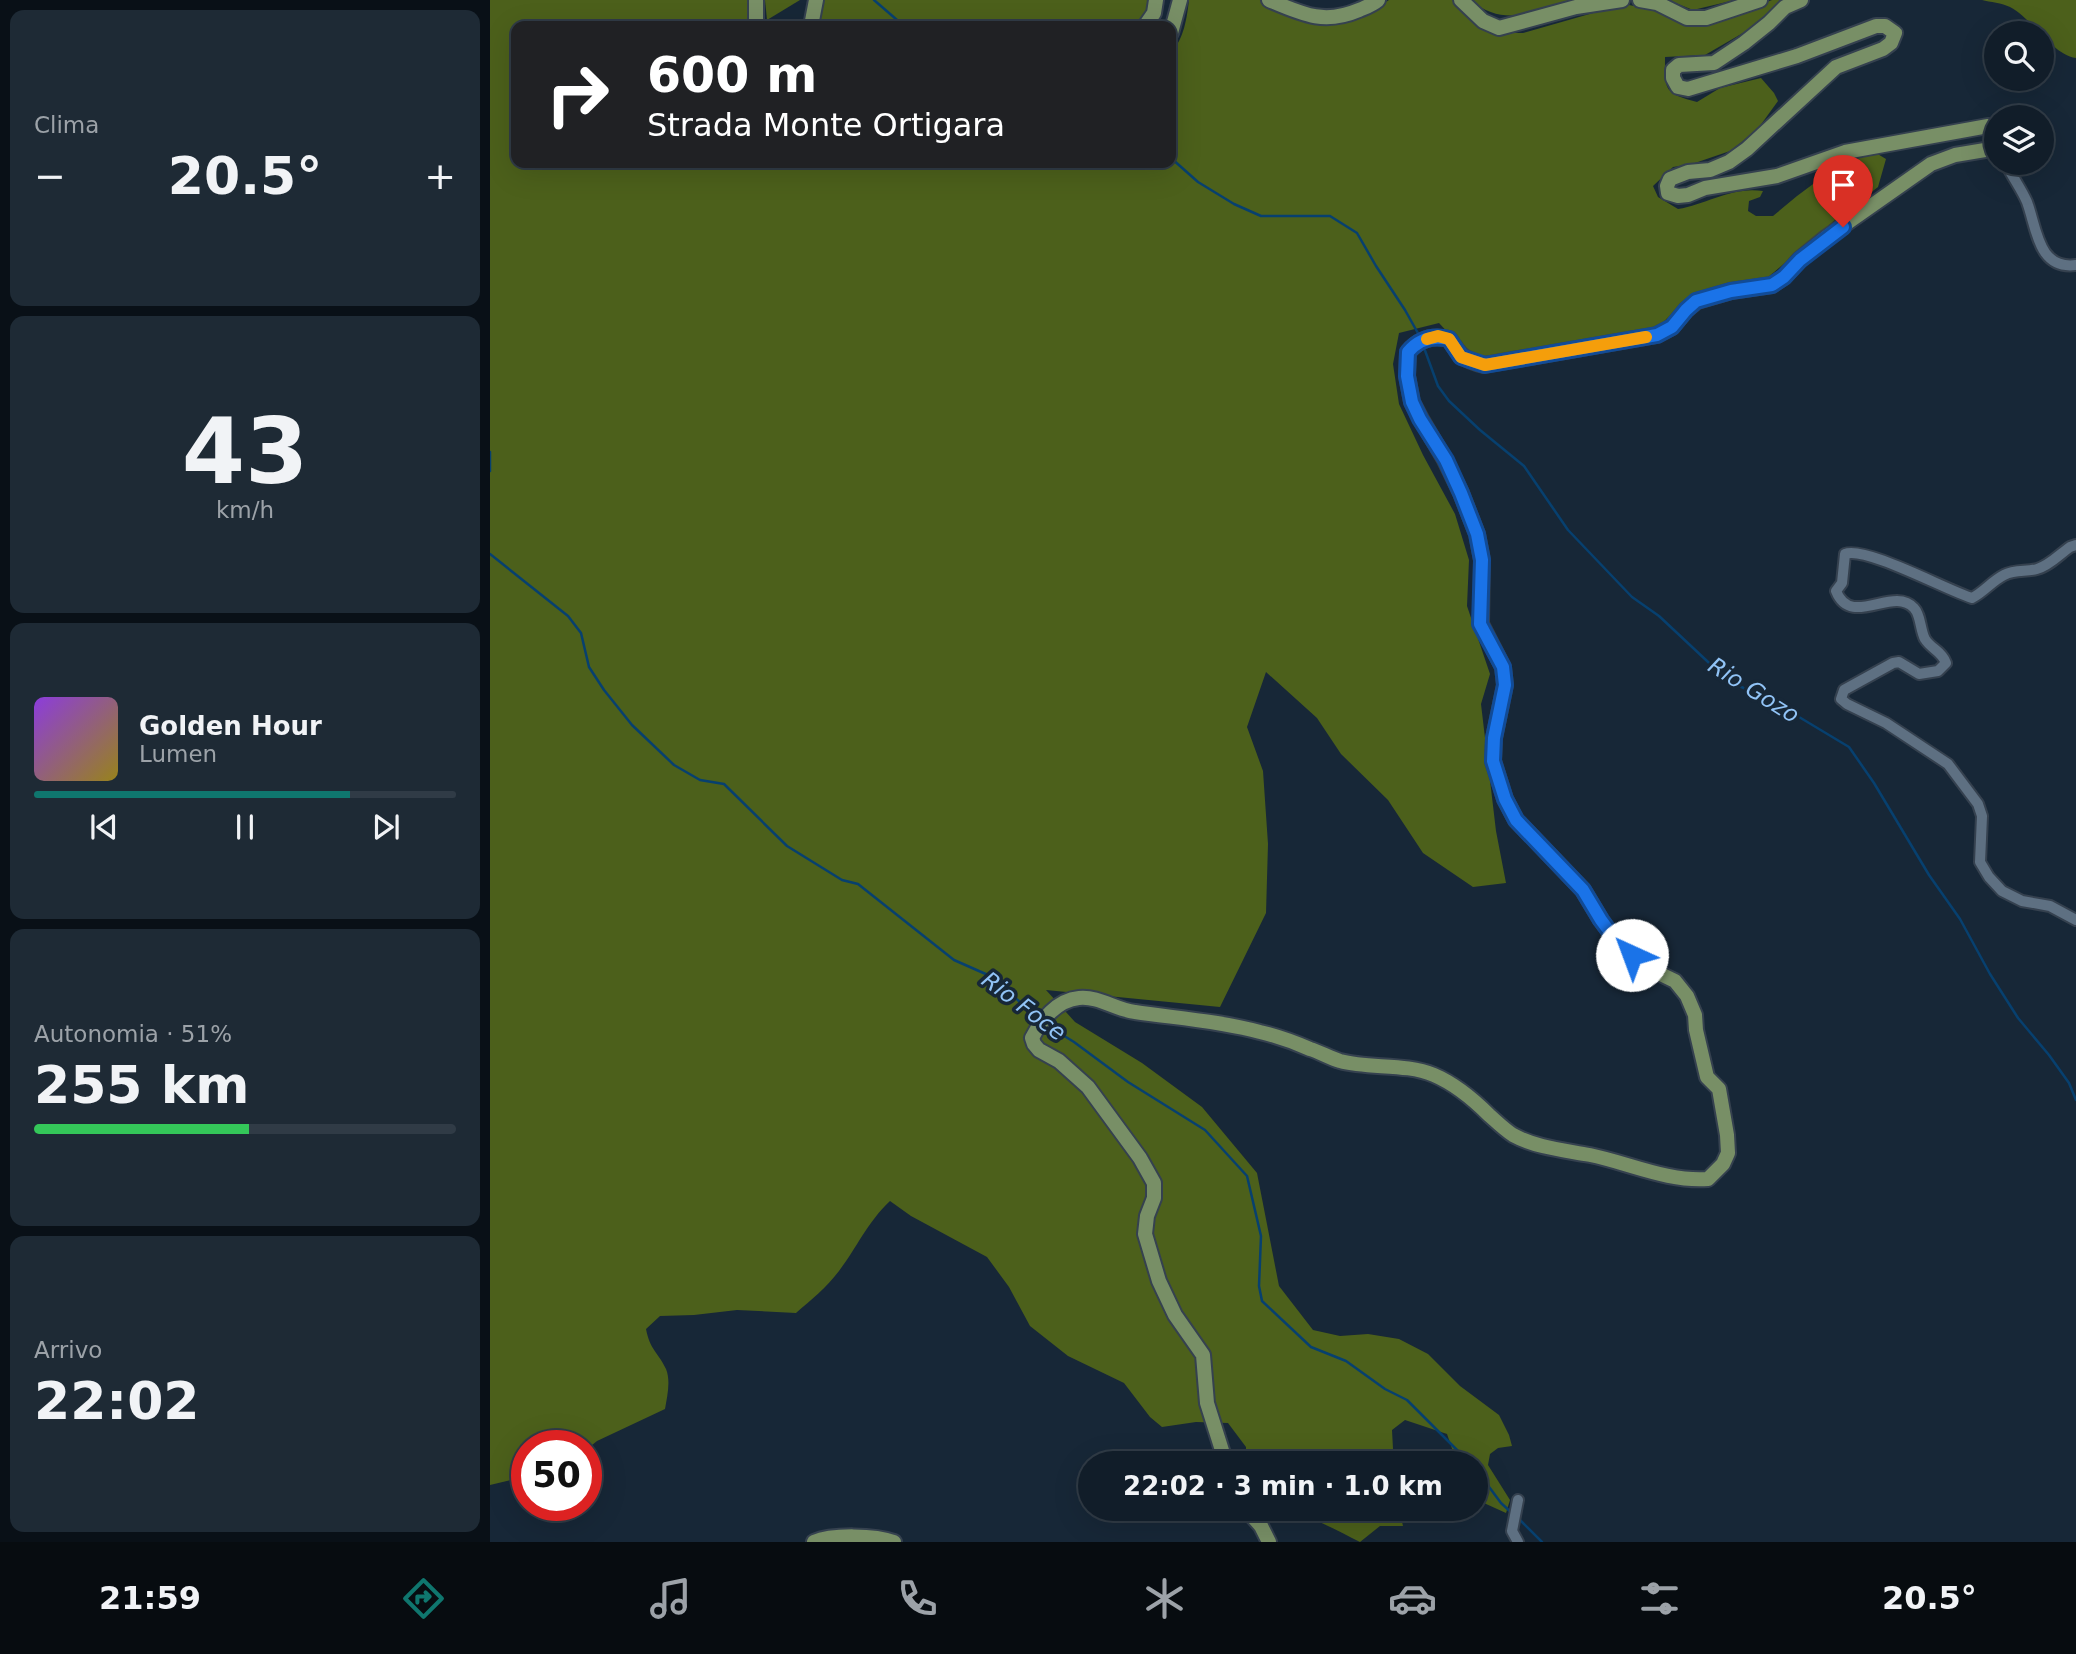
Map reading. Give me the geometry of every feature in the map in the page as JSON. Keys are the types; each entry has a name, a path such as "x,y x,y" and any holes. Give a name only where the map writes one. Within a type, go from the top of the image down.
{"main road":[{"path":"756,0 756,21"},
{"path":"812,21 816,0"},
{"path":"1149,21 1154,13 1156,0"},
{"path":"1174,21 1180,0"},
{"path":"1269,0 1300,13 1333,19 1378,0"},
{"path":"1461,0 1483,21 1499,28 1555,12 1622,0"},
{"path":"1640,0 1657,3 1687,18 1706,18 1760,0"},
{"path":"1801,0 1785,7 1744,43 1714,63 1679,65 1673,70 1673,78 1678,87 1688,89 1763,67 1876,26 1885,26 1895,33 1891,43 1883,49 1836,67 1747,149 1729,162 1710,170 1688,172 1670,179 1668,193 1688,195 1705,188 1777,176 1845,152 1984,127"},
{"path":"1222,1451 1207,1403 1203,1354 1175,1314 1159,1281 1145,1234 1147,1216 1154,1198 1154,1184 1140,1158 1088,1087 1059,1061 1039,1050 1034,1044 1032,1038 1038,1027 1064,1002 1080,998 1097,1000 1131,1012 1261,1032 1339,1060 1371,1067 1402,1068 1432,1074 1459,1088 1501,1126 1529,1143 1592,1156 1639,1170 1695,1180 1709,1179 1723,1164 1728,1153 1719,1089 1707,1077 1695,1016 1687,996 1675,981 1646,967 1618,943 1583,890 1516,820 1505,799 1493,761 1494,738 1505,685 1503,667 1480,624 1482,560 1477,534 1446,460 1412,402 1407,376 1408,352 1416,343 1431,337 1449,339 1461,357 1485,365 1657,335 1672,327 1696,301 1772,285 1827,237 1931,164 1955,155 1984,150"},
{"path":"1257,1521 1269,1542"},
{"path":"814,1542 832,1538 880,1537 894,1542"}],"street":[{"path":"2012,175 2027,203 2047,257 2057,264 2076,265"},
{"path":"2076,545 2041,568 2006,573 1972,598 1928,578 1851,552 1845,554 1842,583 1836,591 1839,599 1851,607 1864,608 1885,601 1909,604 1916,610 1925,639 1944,655 1946,663 1938,671 1919,674 1899,662 1892,663 1844,690 1841,698 1847,704 1886,723 1948,764 1978,804 1982,816 1980,862 2002,891 2022,901 2050,906 2076,920"},
{"path":"1518,1500 1512,1531 1518,1542"}],"green space":[{"path":"490,0 752,0 751,21 511,21 511,168 1176,168 1176,45 1182,35 1189,0 1260,0 1296,15 1375,9 1389,0 1455,0 1501,33 1523,33 1629,5 1658,11 1684,24 1697,27 1772,0 1788,0 1755,26 1705,55 1665,57 1666,83 1672,93 1678,96 1697,102 1720,88 1761,78 1778,101 1757,130 1730,151 1692,164 1673,167 1653,186 1658,197 1678,209 1731,193 1763,191 1760,197 1749,201 1748,211 1756,216 1773,216 1840,164 1876,153 1886,159 1878,187 1766,279 1709,289 1677,309 1657,328 1513,354 1476,357 1465,351 1439,323 1399,333 1393,364 1399,404 1455,514 1469,560 1467,606 1490,674 1481,704 1496,831 1506,883 1473,887 1423,853 1388,800 1341,754 1317,718 1266,672 1247,727 1263,771 1268,844 1266,913 1220,1007 1046,990 1075,1022 1142,1063 1202,1107 1257,1173 1279,1286 1313,1330 1340,1336 1368,1334 1399,1339 1428,1354 1460,1386 1499,1415 1512,1446 1498,1448 1490,1454 1488,1465 1488,1451 1453,1451 1447,1434 1405,1420 1392,1430 1394,1451 1246,1451 1246,1447 1228,1423 1196,1422 1162,1427 1150,1417 1124,1383 1068,1356 1030,1326 1009,1287 987,1257 911,1216 890,1201 834,1277 796,1313 737,1310 660,1316 646,1329 667,1374 665,1409 602,1439 602,1430 511,1430 511,1480 490,1485"},
{"path":"765,0 800,0 767,20"},
{"path":"824,0 1152,0 1142,21 819,21"},
{"path":"1470,0 1571,0 1532,13 1507,15 1495,14"},
{"path":"1668,0 1735,0 1693,10"},
{"path":"1982,0 2076,0 2076,58 2054,46 2054,21 2028,21 2010,7"},
{"path":"1488,1465 1510,1500 1506,1513 1488,1505"},
{"path":"1316,1521 1402,1521 1403,1526 1380,1526 1360,1542"}],"waterway":[{"path":"874,0 898,21"},
{"path":"1176,162 1198,182 1234,204 1261,216 1330,216 1357,233 1419,335"},
{"name":"Rio Gozo","path":"1423,345 1438,386 1449,401 1524,466 1568,530 1632,597 1659,616 1723,676 1774,702 1849,747 1874,783 1929,875 1960,919 2018,1018 2069,1083 2076,1100"},
{"name":"Rio Foce","path":"490,452 490,471"},
{"name":"Rio Foce","path":"490,554 568,616 581,633 589,667 604,690 632,725 674,765 700,780 724,784 787,846 842,880 858,884 954,960 988,975 1038,1017"},
{"name":"Rio Foce","path":"1045,1024 1128,1082 1205,1130 1247,1176 1261,1236 1259,1286 1262,1301 1311,1347 1346,1361 1385,1389 1407,1400 1458,1451"},
{"name":"Rio Foce","path":"1488,1486 1513,1514"},
{"name":"Rio Foce","path":"1518,1518 1542,1542"}],"slow traffic":[{"path":"1427,339 1438,336 1449,339 1461,357 1485,365 1646,337"}],"route":[{"path":"1632,955 1618,943 1583,890 1516,820 1505,799 1493,761 1494,738 1505,685 1503,667 1480,624 1482,560 1477,534 1446,460 1412,402 1407,376 1408,352 1416,343 1438,336 1449,339 1461,357 1485,365 1657,335 1672,327 1696,301 1731,291 1772,285 1827,237 1843,227"}]}
